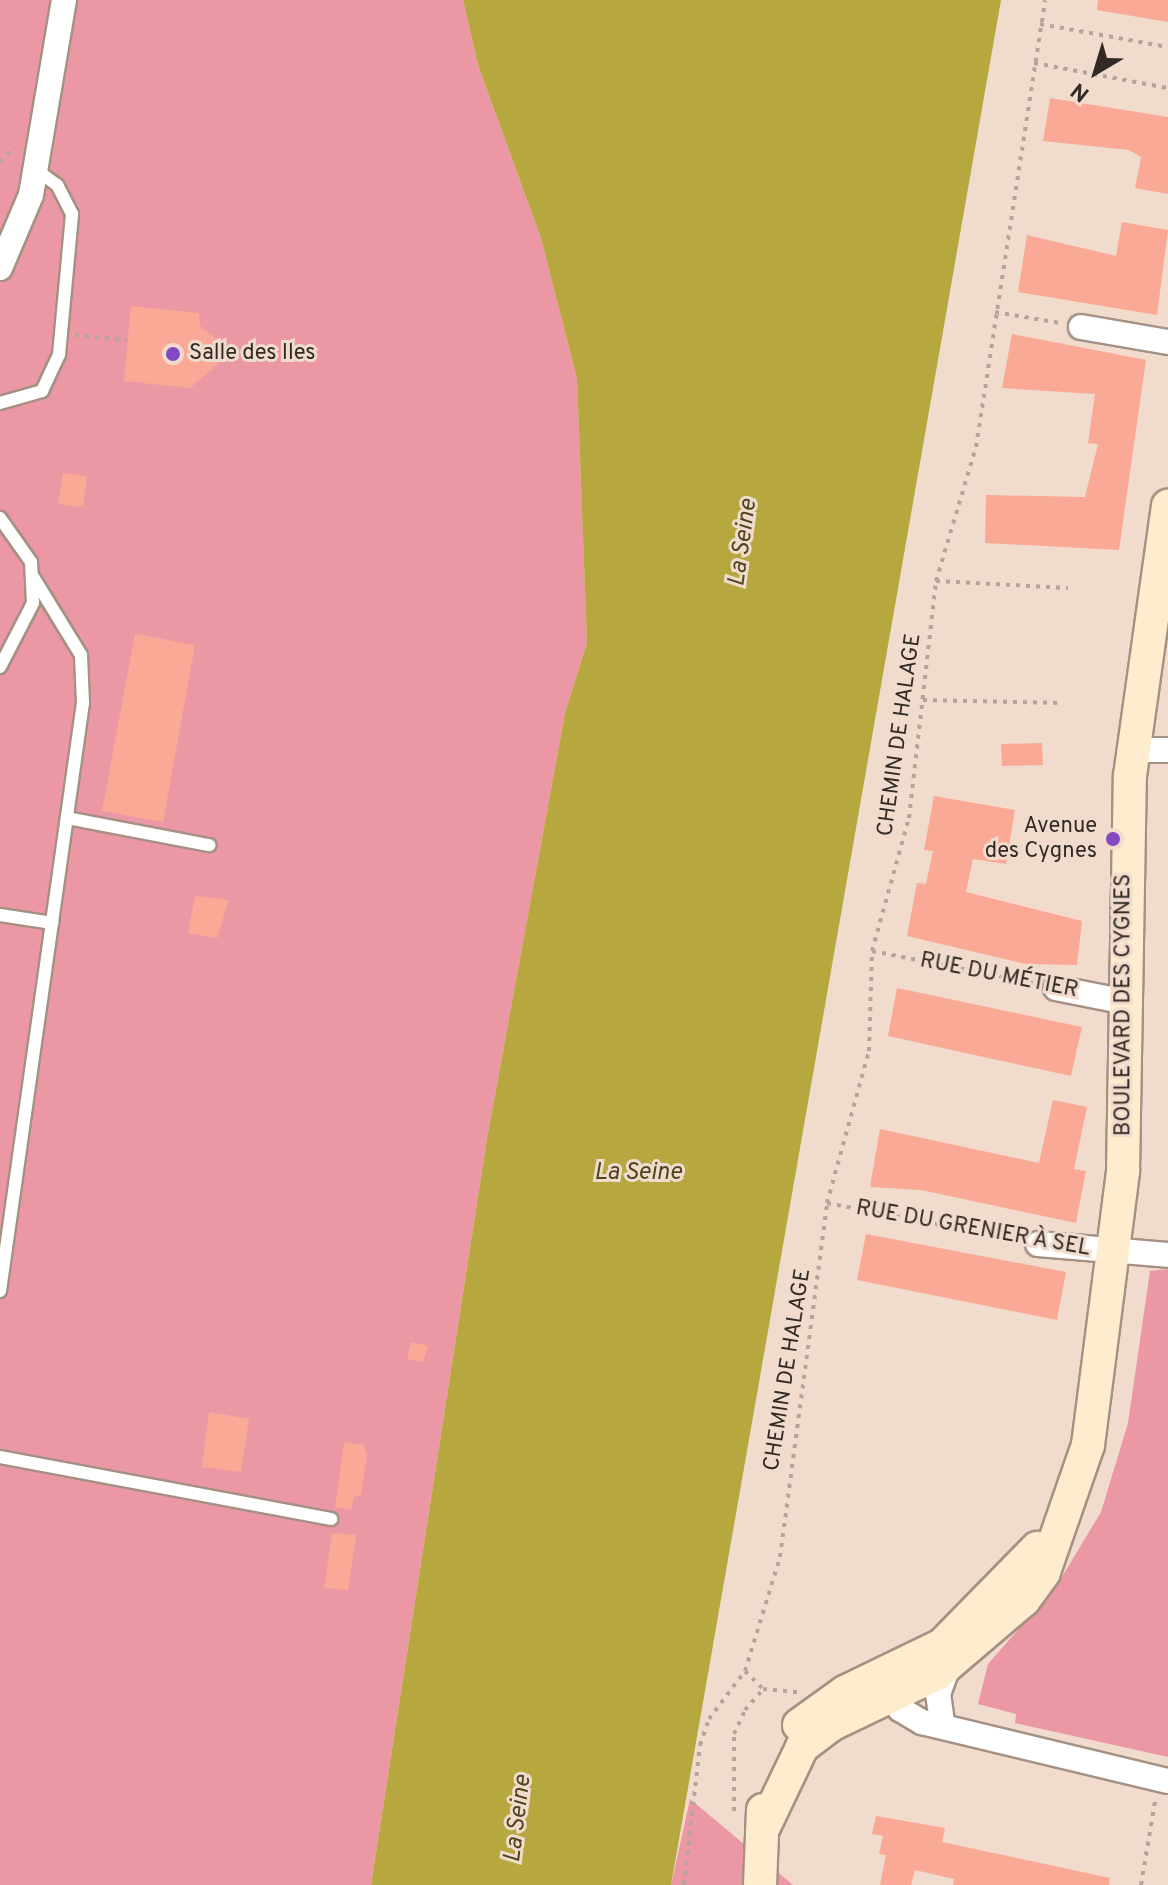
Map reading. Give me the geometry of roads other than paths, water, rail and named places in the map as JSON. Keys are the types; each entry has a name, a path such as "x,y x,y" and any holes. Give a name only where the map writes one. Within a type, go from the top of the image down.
{"main road":[{"name":"BOULEVARD DES CYGNES","path":"760,1885 748,1830 783,1746 807,1717 845,1692 948,1666 1030,1592 1093,1421 1116,1253 1132,750 1161,589 1168,506"},
{"name":"BOULEVARD DES CYGNES","path":"748,1830 802,1747 898,1681 983,1610 1066,1501"}],"street":[{"path":"0,268 35,169 64,0"},
{"path":"1081,327 1168,342"},
{"path":"1132,750 1168,750"},
{"name":"RUE DU MÉTIER","path":"1056,988 1126,1002"},
{"name":"RUE DU GRENIER À SEL","path":"1038,1244 1168,1255"},
{"path":"944,1724 938,1694 948,1666"},
{"path":"898,1681 912,1718 1163,1780"}],"lane":[{"path":"0,403 42,391 61,334 72,214 57,185 35,169"},
{"path":"0,518 81,655 83,703 0,1291"},
{"path":"0,667 33,603 32,575"},
{"path":"67,818 209,845"},
{"path":"0,915 52,923"},
{"path":"0,1457 331,1519"}],"water":[{"name":"La Seine","path":"463,0 1001,0 671,1885 371,1885 487,1139 565,713 587,643 577,379 541,238 478,65"}],"place":[{"name":"Salle des Iles","path":"173,354"},
{"name":"Avenue des Cygnes","path":"1113,839"}]}
